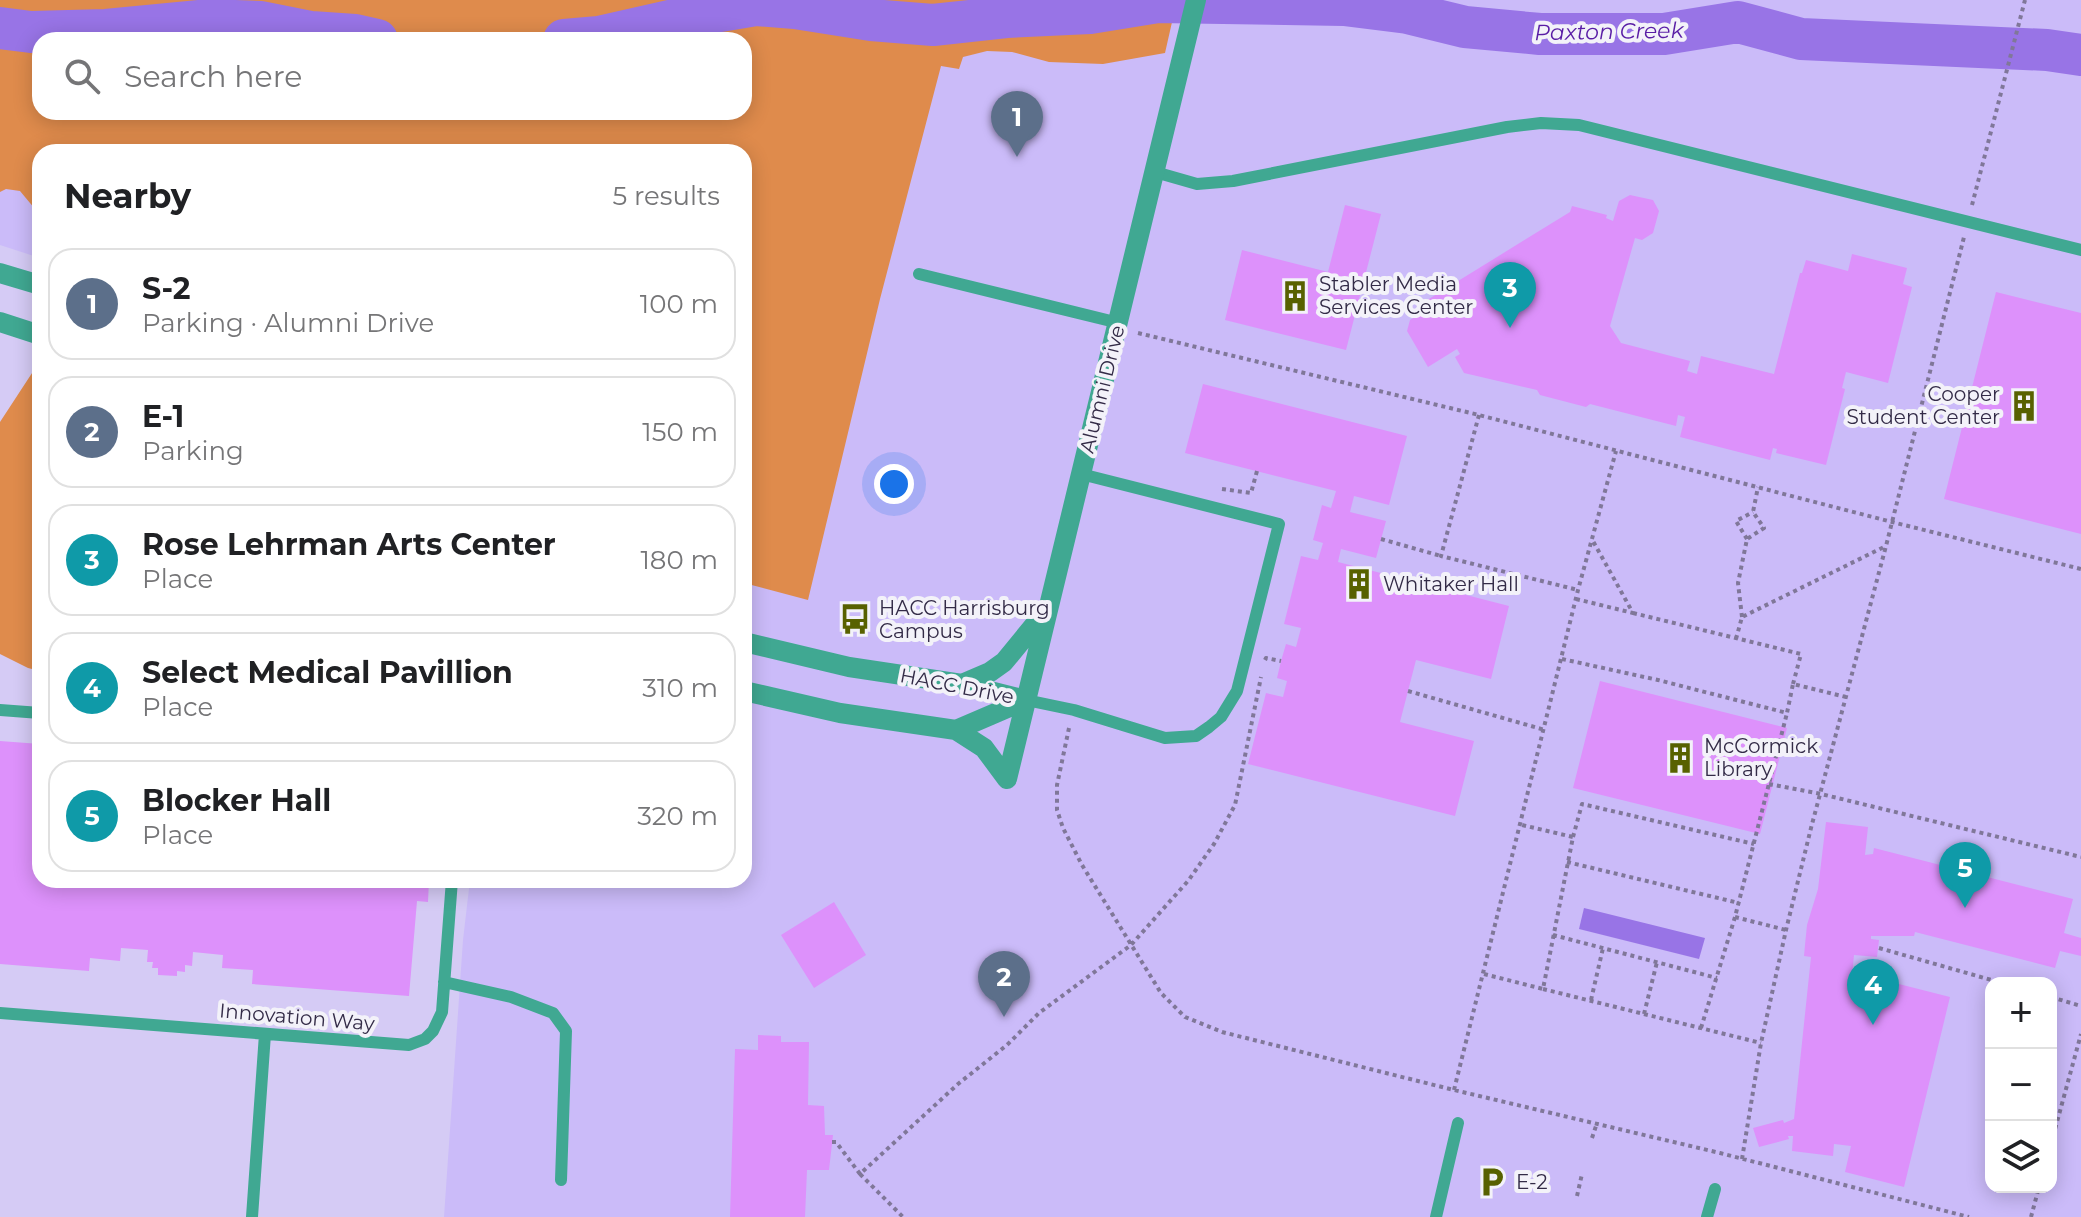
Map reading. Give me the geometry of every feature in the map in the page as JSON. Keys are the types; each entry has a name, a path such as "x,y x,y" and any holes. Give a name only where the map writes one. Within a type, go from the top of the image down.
{"street":[{"name":"Alumni Drive","path":"956,730 984,748 1007,779 1196,0"},
{"path":"0,273 32,283"},
{"path":"0,322 32,332"},
{"path":"962,684 1004,662 1050,605"},
{"name":"HACC Drive","path":"752,644 849,667 962,684 1026,700"},
{"path":"752,693 840,713 956,730"},
{"name":"HACC Drive","path":"956,730 1026,700"}],"lane":[{"path":"1155,172 1197,184 1233,181 1507,127 1541,123 1579,125 2081,250"},
{"path":"919,274 1119,323"},
{"path":"1026,700 1072,717 1165,738 1196,736 1221,717 1237,691 1279,524 1081,474"},
{"path":"0,710 32,712"},
{"name":"Innovation Way","path":"0,1013 416,1044 433,1031 443,1003 451,888"},
{"path":"444,982 511,997 553,1013 566,1031 561,1180"},
{"path":"252,1217 265,1034"},
{"path":"1436,1217 1458,1123"},
{"path":"1707,1217 1715,1189"}],"path":[{"path":"1742,1159 1761,1043 1786,930 2025,0"},
{"path":"1138,333 1479,415 2081,569"},
{"path":"1441,556 1479,415"},
{"path":"1454,1090 1578,590 1616,451"},
{"path":"1211,486 1251,493 1257,471"},
{"path":"1747,539 1764,528 1753,512 1758,487"},
{"path":"1736,639 1742,617 1738,583 1747,539 1736,521 1753,512"},
{"path":"1381,539 1578,590"},
{"path":"1593,541 1633,613"},
{"path":"1742,617 1886,546"},
{"path":"1576,599 1801,654 1739,903 1701,1028"},
{"path":"860,1174 1039,1013 1131,945 1188,881 1214,844 1235,805 1266,658 1281,661"},
{"path":"1562,659 1787,713"},
{"path":"1793,684 1847,697"},
{"path":"1408,691 1545,730"},
{"path":"1072,717 1057,785 1057,810 1063,828 1082,865 1161,993 1185,1017 1203,1026 1969,1217"},
{"path":"1769,784 2081,857"},
{"path":"1543,989 1567,862 1582,804 1754,844"},
{"path":"1522,825 1573,837"},
{"path":"1567,862 1739,903"},
{"path":"1735,917 1786,930"},
{"path":"1553,935 1717,978"},
{"path":"1591,1001 1603,948"},
{"path":"1879,948 1985,978"},
{"path":"1644,1014 1657,962"},
{"path":"1484,974 1761,1043"},
{"path":"2057,999 2081,1006"},
{"path":"2057,1122 2081,1034"},
{"path":"1592,1138 1597,1123"},
{"path":"832,1142 836,1142 860,1174 903,1217"},
{"path":"1577,1196 1582,1174"},
{"path":"2031,1217 2037,1193"}],"shaded area":[{"path":"0,0 2081,0 2081,1217 444,1217 469,888 752,888 752,144 32,144 32,255 0,245"},
{"path":"0,0 1177,0 1165,53 1103,64 1049,62 1012,52 987,51 963,57 959,69 941,66 880,299 808,600 752,585 752,144 32,144 32,205 20,191 6,189 0,192"},
{"path":"32,373 32,669 0,654 0,422"},
{"path":"1584,908 1705,938 1699,959 1579,929"}],"building":[{"path":"1630,195 1653,200 1659,211 1653,233 1642,240 1635,238 1610,326 1621,343 1690,361 1687,371 1697,374 1701,356 1774,374 1806,260 1848,271 1852,254 1907,268 1903,284 1912,287 1888,383 1846,372 1842,388 1845,389 1826,465 1776,453 1777,449 1773,448 1770,460 1680,437 1685,417 1678,415 1676,426 1590,404 1586,407 1540,395 1537,390 1464,373 1455,357 1460,354 1457,349 1428,367 1407,331 1410,320 1428,309 1424,302 1570,212 1572,206 1607,215 1606,218 1613,221 1619,201"},
{"name":"Stabler Media Services Center","path":"1345,205 1381,214 1346,350 1225,320 1242,250 1328,272"},
{"name":"Cooper Student Center","path":"1996,292 2081,313 2081,534 1944,499"},
{"name":"Whitaker Hall","path":"1203,384 1407,436 1389,505 1354,496 1350,512 1386,521 1376,558 1341,549 1338,562 1509,606 1491,679 1416,660 1400,722 1474,741 1455,816 1248,764 1266,693 1283,697 1287,681 1277,678 1281,661 1286,644 1296,647 1301,628 1284,624 1301,556 1318,560 1323,543 1313,540 1322,505 1331,508 1336,491 1185,453"},
{"name":"McCormick Library","path":"1600,681 1787,728 1760,834 1573,788"},
{"path":"0,741 32,743 32,888 429,888 428,902 417,901 409,996 252,984 253,970 222,968 223,955 193,952 192,966 185,965 185,972 177,971 177,976 158,975 158,968 152,968 153,962 147,962 148,950 121,948 120,961 90,958 89,971 0,964"},
{"path":"1826,822 1868,827 1865,855 1873,854 1874,848 2073,899 2064,933 2081,938 2081,956 2060,951 2055,968 1915,932 1914,936 1871,936 1871,939 1879,940 1877,957 1854,955 1851,986 1888,994 1891,982 1950,997 1904,1187 1845,1172 1851,1146 1834,1144 1833,1156 1792,1151 1793,1136 1788,1136 1789,1139 1759,1147 1753,1128 1794,1119 1811,957 1804,956 1807,925 1818,889"},
{"path":"834,902 866,955 814,988 781,935"},
{"path":"758,1035 781,1036 781,1042 809,1042 808,1105 824,1106 825,1135 833,1135 829,1170 807,1170 805,1217 730,1217 735,1049 758,1050"}],"waterway":[{"name":"Paxton Creek","path":"621,32 756,5 933,25 1006,17 1090,13 1158,2 1344,5 1408,13 1465,27 1540,34 1664,34 1738,22 1801,39 2047,50 2081,55"},
{"name":"Paxton Creek","path":"0,28 31,32 106,30 209,20 261,22 311,32"}],"place":[{"name":"S-2","path":"1017,157"},
{"name":"Stabler Media Services Center","path":"1295,296"},
{"name":"Rose Lehrman Arts Center","path":"1510,328"},
{"name":"Cooper Student Center","path":"2024,406"},
{"name":"Whitaker Hall","path":"1359,584"},
{"name":"HACC Harrisburg Campus","path":"855,619"},
{"name":"McCormick Library","path":"1680,758"},
{"name":"Blocker Hall","path":"1965,908"},
{"name":"E-1","path":"1004,1017"},
{"name":"Select Medical Pavillion","path":"1873,1025"},
{"name":"E-2","path":"1492,1182"}]}
